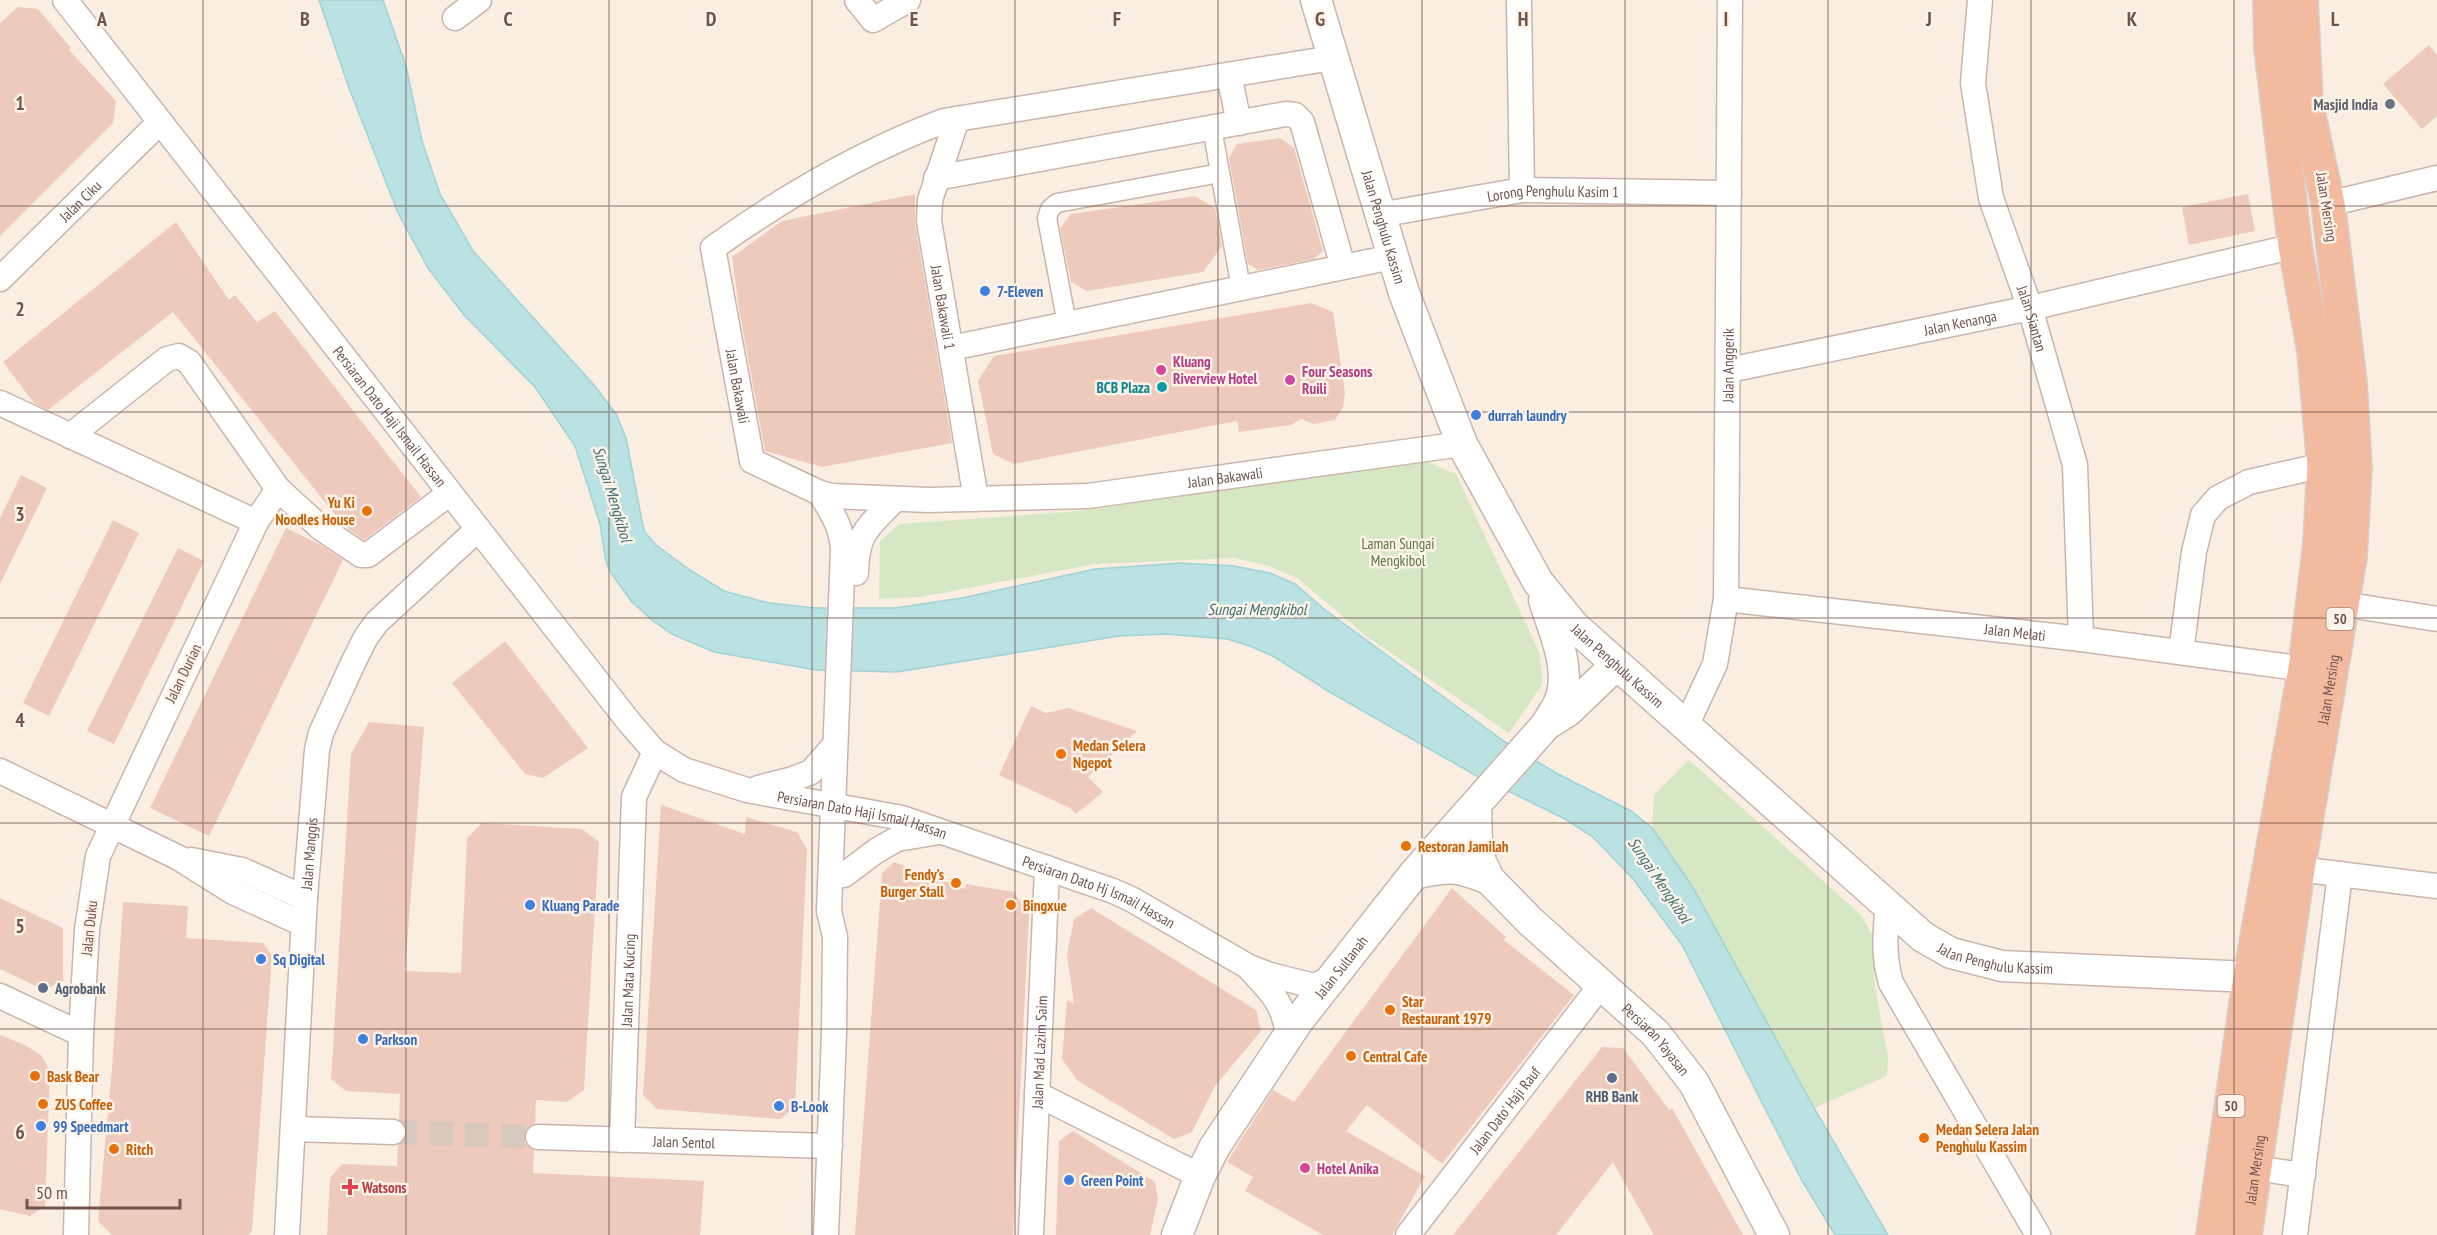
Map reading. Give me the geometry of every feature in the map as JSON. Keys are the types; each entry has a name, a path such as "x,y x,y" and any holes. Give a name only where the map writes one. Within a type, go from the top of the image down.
{"highway":[{"name":"Jalan Mersing","path":"2213,1235 2250,977 2305,669 2320,544 2324,465 2314,350 2295,246 2271,48 2270,0"},
{"name":"Jalan Mersing","path":"2245,1235 2298,869 2350,557 2355,468 2350,383 2328,204 2306,103 2301,0"}],"street":[{"name":"Persiaran Dato Haji Ismail Hassan","path":"65,0 629,722 655,752 684,770 747,790 902,818 942,832"},
{"path":"455,18 478,0"},
{"path":"857,0 873,20 908,0"},
{"name":"Jalan Penghulu Kassim","path":"1316,0 1392,257 1462,444 1538,582 1574,627 1923,937 1951,953 2001,966 2250,977"},
{"name":"Jalan Anggerik","path":"1686,726 1715,664 1726,599 1730,0"},
{"name":"Jalan Siantan","path":"1980,0 1973,83 1991,198 2030,308 2075,465 2081,639"},
{"path":"1519,2 1522,190"},
{"name":"Jalan Bakawali","path":"1332,58 944,121 843,166 713,248 752,461 820,493 895,499 976,499 1088,496 1462,444"},
{"path":"1229,75 1239,123"},
{"path":"936,178 1286,114 1295,115 1302,122 1343,267"},
{"name":"Jalan Bakawali 1","path":"957,119 936,178 930,200 929,221 976,499"},
{"name":"Jalan Ciku","path":"0,279 160,122"},
{"path":"1212,128 1241,288"},
{"path":"1067,324 1047,218 1050,208 1057,203 1220,173"},
{"path":"2328,204 2437,178"},
{"name":"Lorong Penghulu Kasim 1","path":"1379,215 1522,190 1729,193"},
{"name":"Jalan Kenanga","path":"1728,370 2030,308 2295,246"},
{"path":"951,348 1392,257"},
{"path":"70,435 167,359 179,356 189,362 278,489 321,528 361,555 368,555 450,493"},
{"path":"0,403 256,522"},
{"path":"2181,652 2194,552 2203,515 2218,498 2249,482 2324,465"},
{"name":"Jalan Durian","path":"111,824 256,522 278,489"},
{"path":"820,493 838,523 850,551 839,738 844,875 843,914 835,937"},
{"path":"850,551 895,499"},
{"name":"Jalan Manggis","path":"288,1235 303,924 317,750 321,733 352,663 377,622 478,529"},
{"name":"Jalan Sultanah","path":"1177,1235 1200,1176 1214,1148 1288,1036 1330,979 1414,874 1546,725 1560,700 1563,682 1562,661 1538,582"},
{"name":"Jalan Melati","path":"1726,599 2081,639 2305,669"},
{"path":"2342,604 2437,619"},
{"name":"Jalan Sultanah","path":"1546,725 1568,711 1616,665"},
{"name":"Persiaran Dato Haji Ismail Hassan","path":"747,790 793,780 811,772 839,738"},
{"name":"Jalan Mata Kucing","path":"622,1140 634,797 655,752"},
{"path":"0,771 179,858 233,892 303,924"},
{"name":"Persiaran Yayasan","path":"1476,805 1477,843 1481,862 1490,879 1530,921 1656,1034 1694,1083 1774,1235"},
{"path":"826,1235 835,937 829,911 840,806"},
{"name":"Jalan Duku","path":"76,1235 81,1034 88,920 98,856 111,824"},
{"name":"Persiaran Dato Haji Ismail Hassan","path":"844,875 876,851 897,839 942,832"},
{"name":"Persiaran Dato Hj Ismail Hassan","path":"942,832 1131,899 1249,968"},
{"path":"179,858 242,870 305,898"},
{"name":"Persiaran Yayasan","path":"1414,874 1443,867 1461,868 1490,879"},
{"name":"Jalan Mad Lazim Saim","path":"1031,1235 1047,868"},
{"path":"2298,869 2437,886"},
{"path":"2295,1235 2340,874"},
{"path":"1888,905 1883,943 1890,983 2038,1235"},
{"path":"1249,968 1314,986 1330,979"},
{"path":"1249,968 1279,1004 1286,1017 1288,1036"},
{"name":"Jalan Dato' Haji Rauf","path":"1408,1235 1601,985"},
{"path":"0,996 81,1034"},
{"path":"1037,1094 1200,1176"},
{"path":"293,1130 393,1132"},
{"name":"Jalan Sentol","path":"538,1137 830,1146"},
{"path":"2255,1168 2303,1175"}],"green space":[{"name":"Laman Sungai Mengkibol","path":"1425,461 1456,474 1539,652 1543,683 1509,733 1369,638 1297,578 1266,565 1234,558 1095,564 921,597 879,599 880,541 900,524 1079,511"},
{"path":"1689,760 1861,915 1872,934 1875,987 1888,1057 1887,1076 1814,1108 1692,886 1652,828 1654,795"}],"water":[{"name":"Sungai Mengkibol","path":"319,0 383,0 406,66 422,141 440,194 473,251 594,385 616,414 626,438 644,531 656,545 724,591 769,603 816,608 895,608 962,598 1095,569 1181,563 1234,566 1270,573 1295,584 1324,609 1505,742 1556,773 1631,811 1652,828 1692,886 1814,1108 1888,1235 1835,1235 1802,1181 1682,945 1633,879 1593,837 1565,819 1475,775 1328,691 1273,656 1227,639 1165,634 1119,636 897,672 816,670 714,652 672,634 653,621 632,602 611,573 606,562 600,524 575,446 535,387 464,315 428,268 398,213 349,88"}],"building":[{"path":"18,7 38,9 71,48 69,50 116,101 113,123 0,236 0,23"},
{"path":"2429,45 2437,55 2437,116 2422,129 2383,84"},
{"path":"1280,138 1294,148 1323,251 1314,259 1258,270 1248,264 1229,158 1237,144"},
{"path":"915,194 915,223 952,443 822,467 765,451 739,309 732,257 782,221"},
{"path":"2248,194 2255,231 2189,245 2182,207"},
{"path":"1195,196 1215,208 1222,246 1203,272 1087,291 1071,282 1060,228 1071,214"},
{"path":"176,222 229,300 235,295 257,322 275,311 421,497 364,540 344,526 173,312 48,410 34,403 3,362"},
{"name":"BCB Plaza","path":"1311,303 1333,312 1345,393 1343,407 1335,420 1314,424 1301,419 1291,425 1239,432 1237,421 1014,464 993,454 978,381 994,356"},
{"path":"21,475 47,488 0,584 0,518"},
{"path":"113,520 139,533 49,716 23,703"},
{"path":"286,528 321,545 343,560 209,836 150,808"},
{"path":"178,548 204,561 114,744 87,731"},
{"path":"505,641 588,748 543,778 525,774 452,683"},
{"name":"Medan Selera Ngepot","path":"1031,706 1046,713 1068,708 1137,731 1088,777 1103,792 1076,814 1070,808 999,775"},
{"path":"369,722 424,727 405,971 461,973 467,838 482,823 582,829 599,842 584,1090 567,1102 536,1100 535,1124 526,1130 525,1143 534,1150 533,1173 704,1181 700,1235 327,1235 330,1178 342,1164 397,1166 398,1145 405,1140 407,1133 405,1125 399,1119 400,1094 346,1091 331,1079 351,754"},
{"path":"661,805 745,834 746,817 797,832 807,849 795,1107 780,1119 657,1109 643,1095"},
{"path":"894,862 965,889 966,884 1014,892 1029,914 1013,1235 855,1235 882,873"},
{"path":"1452,888 1506,937 1504,940 1574,995 1442,1164 1367,1105 1346,1131 1425,1176 1392,1235 1323,1235 1245,1191 1253,1177 1227,1162 1273,1090 1294,1102"},
{"path":"0,898 63,928 63,981 44,990 0,969"},
{"path":"123,902 188,906 186,938 263,943 272,955 252,1231 248,1235 112,1235 98,1221 112,1068"},
{"path":"1091,908 1256,1010 1261,1031 1215,1086 1192,1132 1174,1139 1078,1081 1062,1059 1067,1000 1074,1004 1067,955 1074,919"},
{"path":"0,1035 25,1045 41,1055 50,1071 45,1206 30,1216 0,1209"},
{"path":"1602,1047 1623,1048 1670,1111 1672,1108 1743,1235 1654,1235 1613,1162 1556,1235 1453,1235"},
{"path":"1073,1131 1155,1182 1158,1199 1150,1235 1056,1235 1059,1141"}],"tunnel":[{"path":"393,1132 538,1137"}],"place":[{"name":"Masjid India","path":"2390,104"},
{"name":"7-Eleven","path":"985,291"},
{"name":"Kluang Riverview Hotel","path":"1161,370"},
{"name":"Four Seasons Ruili","path":"1290,380"},
{"name":"BCB Plaza","path":"1162,387"},
{"name":"durrah laundry","path":"1476,415"},
{"name":"Yu Ki Noodles House","path":"367,511"},
{"name":"Medan Selera Ngepot","path":"1061,754"},
{"name":"Restoran Jamilah","path":"1406,846"},
{"name":"Fendy’s Burger Stall","path":"956,883"},
{"name":"Kluang Parade","path":"530,905"},
{"name":"Bingxue","path":"1011,905"},
{"name":"Sq Digital","path":"261,959"},
{"name":"Agrobank","path":"43,988"},
{"name":"Star Restaurant 1979","path":"1390,1010"},
{"name":"Parkson","path":"363,1039"},
{"name":"Central Cafe","path":"1351,1056"},
{"name":"Bask Bear","path":"35,1076"},
{"name":"RHB Bank","path":"1612,1078"},
{"name":"ZUS Coffee","path":"43,1104"},
{"name":"B-Look","path":"779,1106"},
{"name":"99 Speedmart","path":"41,1126"},
{"name":"Medan Selera Jalan Penghulu Kassim","path":"1924,1138"},
{"name":"Ritch","path":"114,1149"},
{"name":"Hotel Anika","path":"1305,1168"},
{"name":"Green Point","path":"1069,1180"},
{"name":"Watsons","path":"350,1187"}]}
